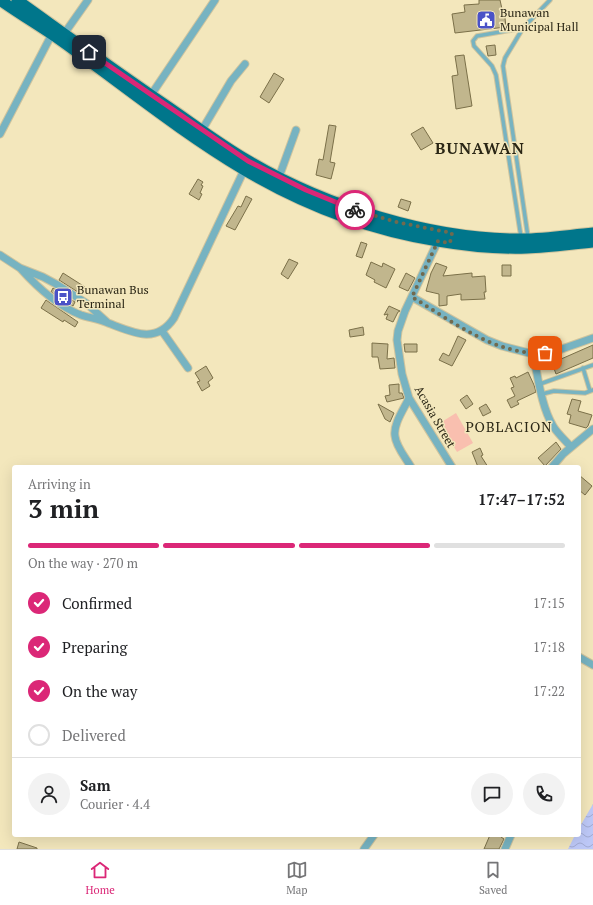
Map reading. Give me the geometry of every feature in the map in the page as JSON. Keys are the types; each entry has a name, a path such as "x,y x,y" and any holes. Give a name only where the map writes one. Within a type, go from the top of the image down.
{"highway":[{"path":"0,0 20,4 149,99 223,157 279,177 319,196 358,211 451,238 486,246 525,243 593,242"},
{"path":"149,99 202,130 274,186 316,206 356,221 394,232 438,241 451,238"},
{"path":"525,243 593,233"}],"street":[{"path":"0,134 57,32 88,0"},
{"path":"149,99 215,0"},
{"path":"202,130 223,93 245,64"},
{"path":"279,177 296,130"},
{"path":"20,268 41,290 71,310 132,332 154,334 162,331 174,318 246,165"},
{"name":"Acasia Street","path":"438,241 400,322 397,340 402,374 409,398 451,465"},
{"path":"0,255 20,268 56,284 86,303 107,322"},
{"path":"412,297 487,340 502,346 533,354 558,350 593,338"},
{"path":"162,331 188,368"},
{"path":"533,354 549,418 554,427 571,446"},
{"path":"409,398 397,423 395,432 396,442 410,465"},
{"path":"554,465 571,446 593,429"},
{"path":"581,658 593,665"},
{"path":"364,849 373,837"},
{"path":"506,849 510,837"}],"lane":[{"path":"525,243 503,66 505,58 523,28 550,0"},
{"path":"523,28 477,36 474,39 474,46 492,66 496,75 505,136 525,243"},
{"path":"496,75 503,74"},
{"path":"500,103 507,101"},
{"path":"505,136 512,135"},
{"path":"540,384 593,365"},
{"path":"542,394 554,392 578,393 592,391 583,368"}],"shaded area":[{"path":"456,413 473,443 457,452 440,423"}],"water":[{"path":"593,804 593,849 568,849 574,837 581,837 581,825"}],"building":[{"path":"479,0 500,0 502,9 504,9 506,27 455,33 452,14 465,12 464,5 479,4"},
{"path":"495,45 496,55 488,56 486,46"},
{"path":"464,55 472,106 456,109 452,76 458,75 455,56"},
{"path":"274,73 284,79 269,103 260,97"},
{"path":"329,125 336,126 330,162 335,163 331,179 316,175 319,159 323,160"},
{"path":"423,127 433,143 421,150 411,134"},
{"path":"198,179 203,182 200,193 202,194 199,200 189,194"},
{"path":"246,196 252,199 235,230 226,226 238,206 241,207"},
{"path":"401,199 411,202 408,211 398,207"},
{"path":"361,242 367,244 362,258 356,256"},
{"path":"289,259 298,263 288,279 281,274"},
{"path":"371,262 382,267 383,263 395,269 386,288 374,282 375,280 366,275"},
{"path":"436,263 447,267 443,276 472,273 472,277 485,276 485,299 461,300 461,294 447,296 447,305 439,306 439,294 426,291 431,273"},
{"path":"502,265 511,265 511,276 502,276"},
{"path":"63,273 85,287 81,294 59,280"},
{"path":"406,273 415,278 408,291 399,287"},
{"path":"53,288 75,302 73,306 51,292"},
{"path":"46,300 78,322 75,327 64,320 63,322 41,308"},
{"path":"389,306 400,311 393,322 386,319 388,314 384,315"},
{"path":"363,327 364,335 350,337 349,330"},
{"path":"458,336 466,340 452,366 439,360 443,353 449,356"},
{"path":"372,343 388,344 387,359 394,358 395,368 380,369 378,357 372,357"},
{"path":"404,344 417,344 417,352 405,352"},
{"path":"593,345 593,358 556,374 552,363"},
{"path":"206,366 213,378 208,382 210,386 202,391 197,382 200,381 195,373"},
{"path":"528,372 536,392 517,401 519,404 511,408 507,400 515,396 511,388 514,387 510,378 515,376 516,378"},
{"path":"399,384 399,393 402,393 404,398 387,402 385,396 390,395 389,385"},
{"path":"467,395 473,404 466,409 460,400"},
{"path":"572,399 581,401 578,411 592,415 586,428 569,423 571,415 567,414"},
{"path":"378,404 394,413 390,422 385,419"},
{"path":"486,404 491,412 483,416 479,408"},
{"path":"556,442 561,449 546,465 544,465 538,458"},
{"path":"480,448 483,455 481,456 487,465 477,465 472,452"},
{"path":"581,477 592,486 585,495 581,492"},
{"path":"489,837 501,837 504,839 499,849 484,849"},
{"path":"19,842 37,848 37,849 17,849"}],"way so far":[{"path":"355,210 396,222 452,233 450,243 438,241 412,297 487,340 502,346 533,354 545,353"}],"place":[{"name":"Bunawan Municipal Hall","path":"486,20"},
{"name":"Bunawan Bus Terminal","path":"63,297"}],"district":[{"name":"BUNAWAN","path":"480,148"},
{"name":"POBLACION","path":"509,427"}],"route":[{"path":"89,52 228,149 248,161 319,196 355,210"}]}
